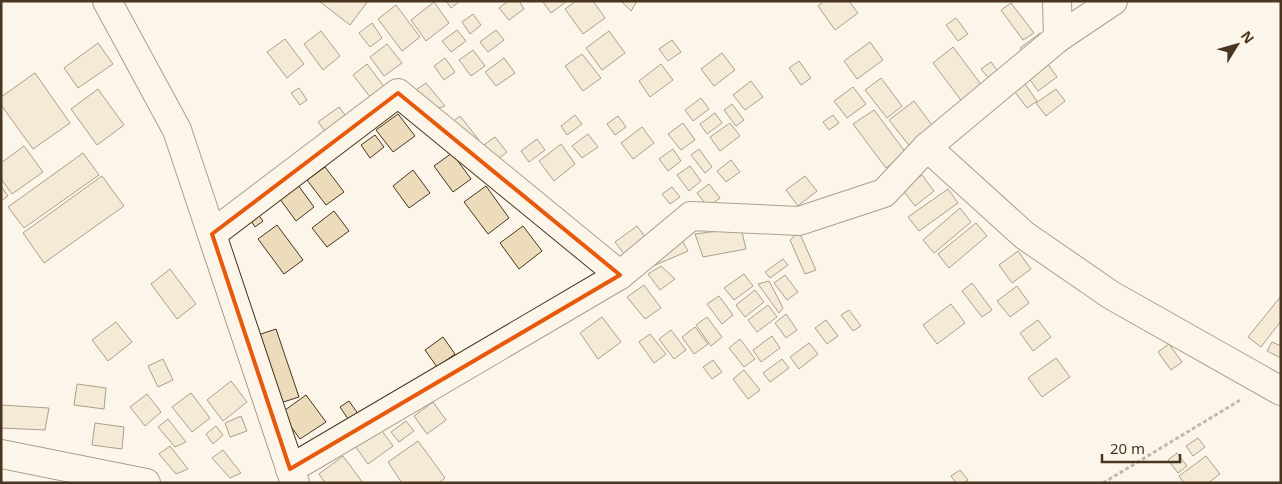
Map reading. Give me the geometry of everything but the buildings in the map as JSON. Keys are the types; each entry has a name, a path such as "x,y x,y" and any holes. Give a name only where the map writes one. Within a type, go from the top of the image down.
{"street":[{"path":"107,1 177,130 293,476 620,275 691,216 799,221 884,193 927,147 1058,38 1113,1"},
{"path":"1057,1 1058,38"},
{"path":"212,234 398,93 620,275"},
{"path":"927,147 1032,241 1111,295 1275,387"},
{"path":"1,454 146,483"}],"path":[{"path":"1103,483 1275,387"}],"highlighted area":[{"path":"398,93 620,275 290,469 212,234"}]}
